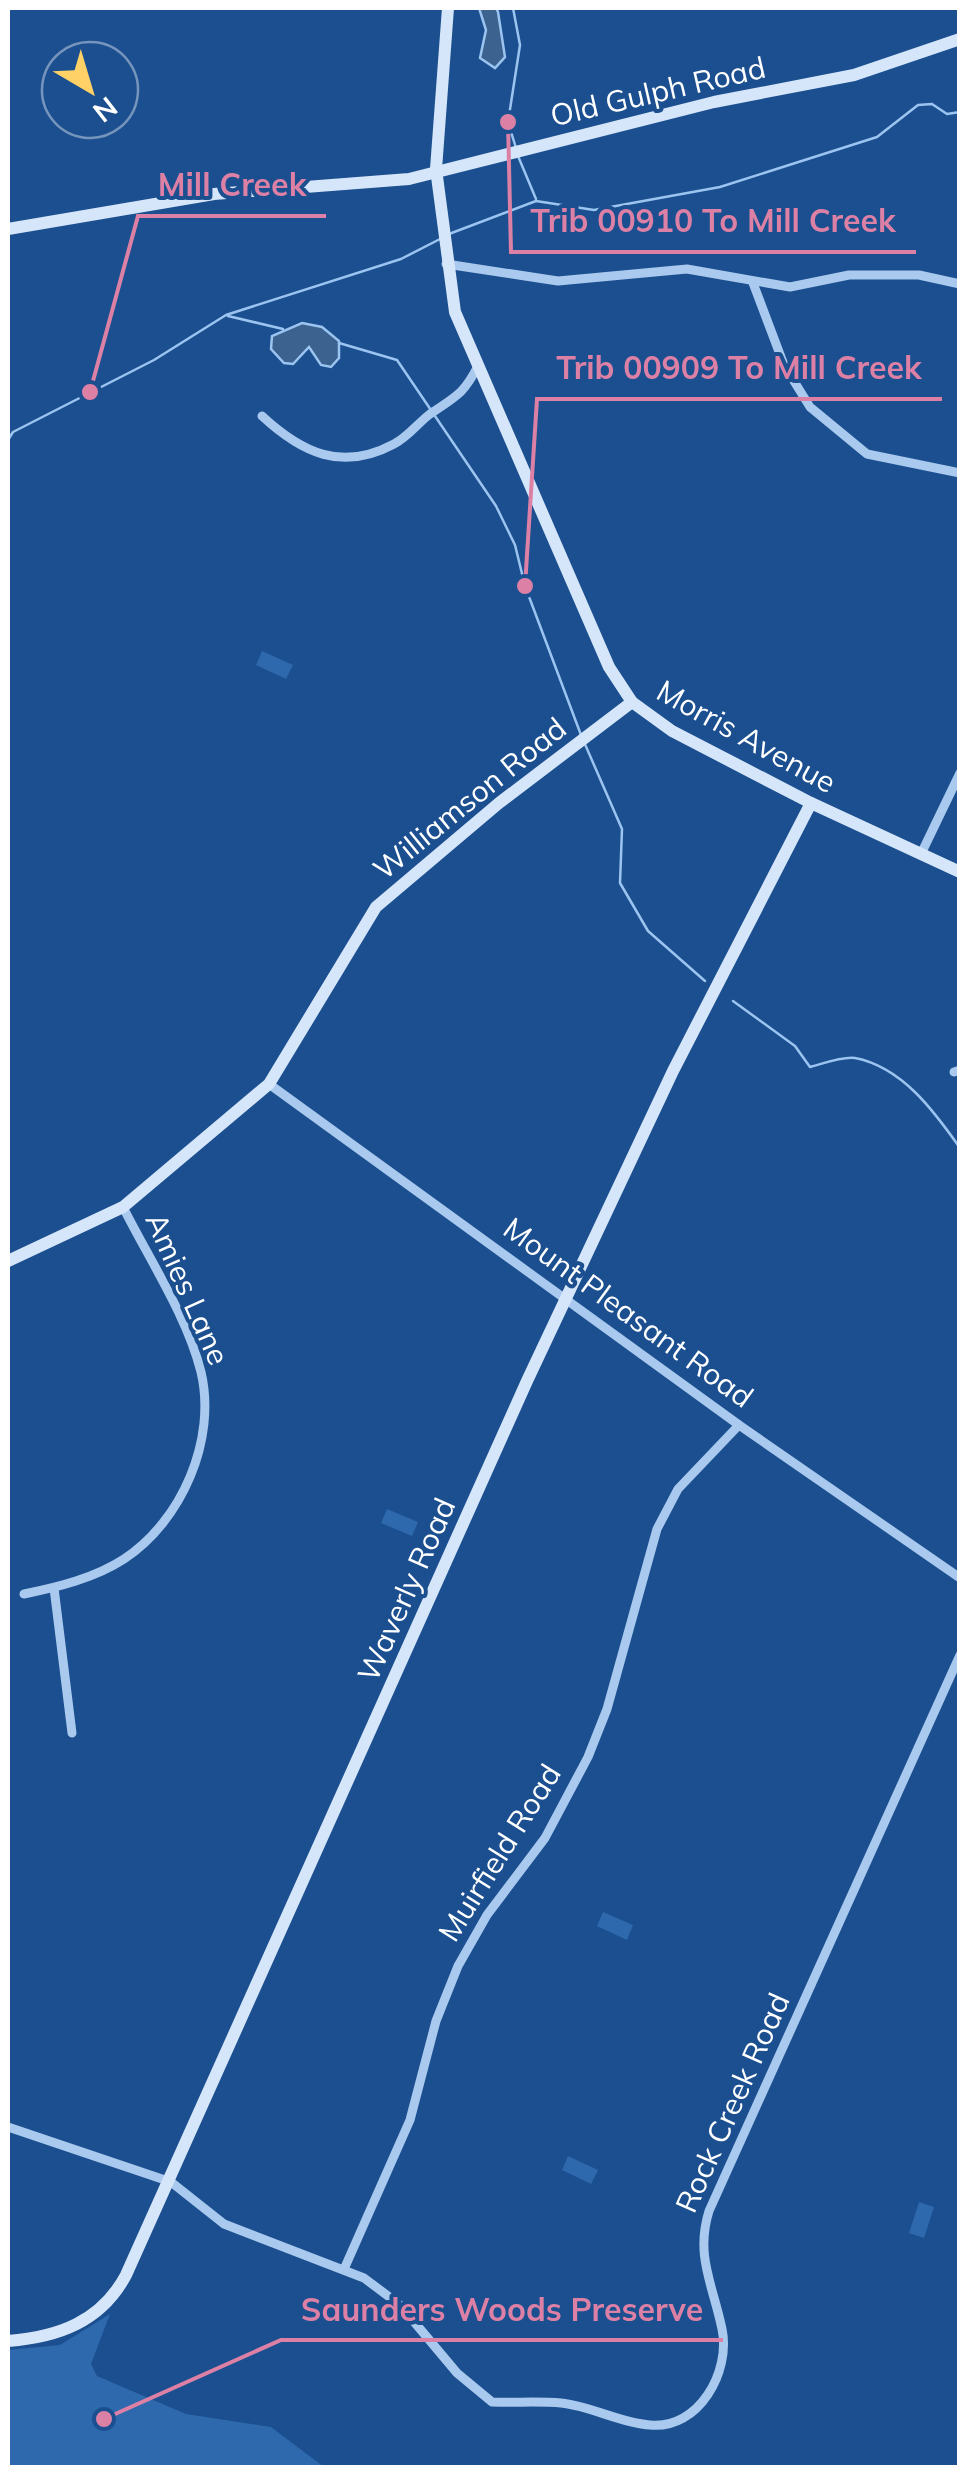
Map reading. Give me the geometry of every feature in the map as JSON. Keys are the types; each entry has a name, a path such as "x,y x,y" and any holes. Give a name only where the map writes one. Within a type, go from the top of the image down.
{"street":[{"name":"Morris Avenue","path":"448,8 436,169 454,312 610,667 632,702 672,732 811,803 960,872"},
{"name":"Old Gulph Road","path":"8,229 204,195 409,179 436,169 714,102 854,76 960,40"},
{"path":"446,264 558,282 687,270 753,284 790,287 849,275 918,275 960,284"},
{"path":"753,284 779,355 810,408 867,454 960,473"},
{"path":"262,416 290,442 312,454 344,460 397,443 430,414 464,394 478,366"},
{"name":"Williamson Road","path":"8,1262 123,1208 269,1084 376,908 632,702"},
{"path":"922,854 960,773"},
{"name":"Waverly Road","path":"8,2341 65,2330 104,2306 120,2286 171,2182 567,1298 673,1071 811,803"},
{"name":"Mount Pleasant Road","path":"269,1084 739,1425 960,1578"},
{"name":"Amies Lane","path":"24,1594 54,1588 126,1558 169,1515 202,1442 204,1392 198,1362 123,1208"},
{"name":"Muirfield Road","path":"345,2267 410,2120 436,2022 458,1966 487,1914 544,1838 588,1756 607,1709 657,1528 678,1489 739,1425"},
{"path":"54,1588 72,1733"},
{"name":"Rock Creek Road","path":"8,2127 171,2182 224,2224 345,2267 400,2305 458,2372 492,2402 563,2403 652,2426 672,2422 703,2401 716,2382 725,2352 700,2252 709,2210 959,1656"}],"shaded area":[{"path":"479,8 496,8 498,12 505,57 495,68 480,58 486,30"},
{"path":"302,323 322,327 339,341 339,358 331,367 321,365 309,347 293,364 284,363 271,349 272,336"},
{"path":"262,651 293,665 286,679 256,665"},
{"path":"387,1509 418,1522 412,1536 381,1523"},
{"path":"603,1912 633,1925 627,1940 597,1926"},
{"path":"568,2156 598,2170 591,2184 562,2170"},
{"path":"919,2202 934,2207 924,2238 909,2233"},
{"path":"110,2314 91,2364 97,2376 186,2414 271,2427 324,2467 8,2467 8,2350 60,2345"}],"waterway":[{"path":"513,8 520,45 508,122 516,148"},
{"path":"449,234 536,201 594,210 720,187 877,137 918,105 932,104 947,114 960,112"},
{"path":"518,156 536,199"},
{"path":"8,440 13,432 154,360 226,315 401,259 442,238"},
{"path":"228,316 283,329"},
{"path":"339,343 397,360 496,506 515,545 525,586 581,735"},
{"path":"584,742 622,829 620,883 648,931 705,981"},
{"path":"733,1001 795,1046 810,1067 855,1058 888,1071 915,1092 960,1148"}],"place":[{"name":"Trib 00910 To Mill Creek","path":"508,122"},
{"name":"Mill Creek","path":"90,392"},
{"name":"Trib 00909 To Mill Creek","path":"525,586"},
{"name":"Saunders Woods Preserve","path":"104,2419"}]}
